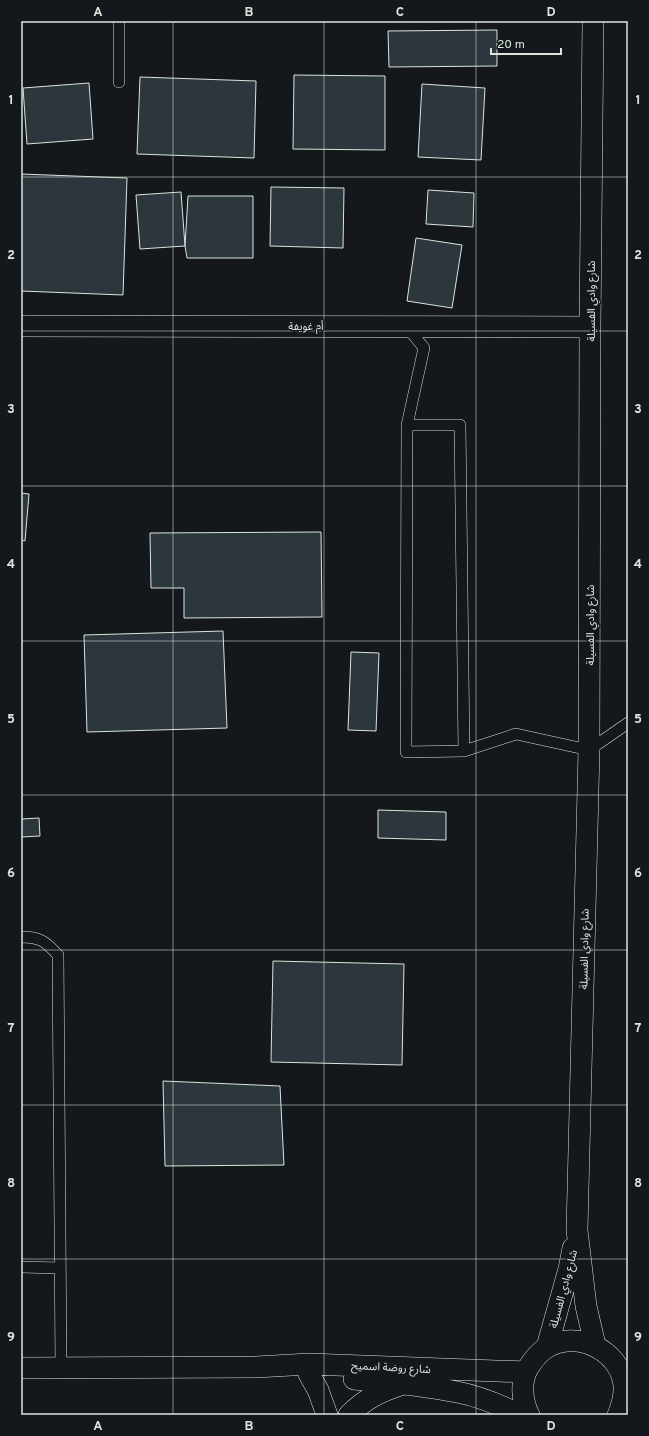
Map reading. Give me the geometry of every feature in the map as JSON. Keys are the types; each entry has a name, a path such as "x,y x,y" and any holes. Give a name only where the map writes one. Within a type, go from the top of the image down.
{"street":[{"name":"شارع وادي الفسيلة","path":"593,21 590,327 589,750 577,1230 586,1306 595,1345"},
{"name":"أم غويفة","path":"21,326 590,327"},
{"name":"شارع وادي الفسيلة","path":"547,1347 569,1269 577,1230"},
{"path":"529,1415 524,1406 522,1389 526,1372 534,1358 547,1347 562,1341 579,1341 595,1345 609,1355 624,1369 623,1402 618,1415"},
{"name":"شارع روضة اسميح","path":"21,1368 256,1367 309,1364 526,1372"},
{"name":"شارع روضة اسميح","path":"256,1367 404,1384 457,1392 484,1400 520,1415"},
{"path":"309,1374 318,1390 327,1415"},
{"path":"350,1415 360,1404 381,1391 404,1384"},
{"path":"621,1415 628,1411"}],"lane":[{"path":"119,21 119,82"},
{"path":"406,326 424,348 407,425 406,752 464,751 516,734 589,750 628,723"},
{"path":"407,425 460,425 464,751"},
{"path":"21,936 45,941 58,955 61,1368"},
{"path":"21,1267 60,1268"}],"building":[{"path":"497,30 497,66 389,67 388,31"},
{"path":"294,75 385,76 385,150 293,149"},
{"path":"140,77 256,81 254,158 137,154"},
{"path":"89,83 93,139 27,144 23,88"},
{"path":"422,84 485,88 481,160 418,157"},
{"path":"21,174 127,178 123,295 21,291"},
{"path":"271,187 344,188 343,248 270,246"},
{"path":"428,190 474,193 473,227 426,224"},
{"path":"181,192 185,246 140,249 136,195"},
{"path":"188,196 253,196 253,258 187,258 185,246"},
{"path":"416,238 462,245 452,308 407,301"},
{"path":"21,493 29,494 25,541 21,540"},
{"path":"321,532 322,617 184,618 184,588 151,588 150,533"},
{"path":"223,631 227,728 87,732 84,635"},
{"path":"351,652 379,653 376,731 348,730"},
{"path":"378,810 446,812 446,840 378,838"},
{"path":"39,818 40,836 21,837 21,819"},
{"path":"273,961 404,964 402,1065 271,1062"},
{"path":"163,1081 280,1086 284,1165 165,1166"}]}
